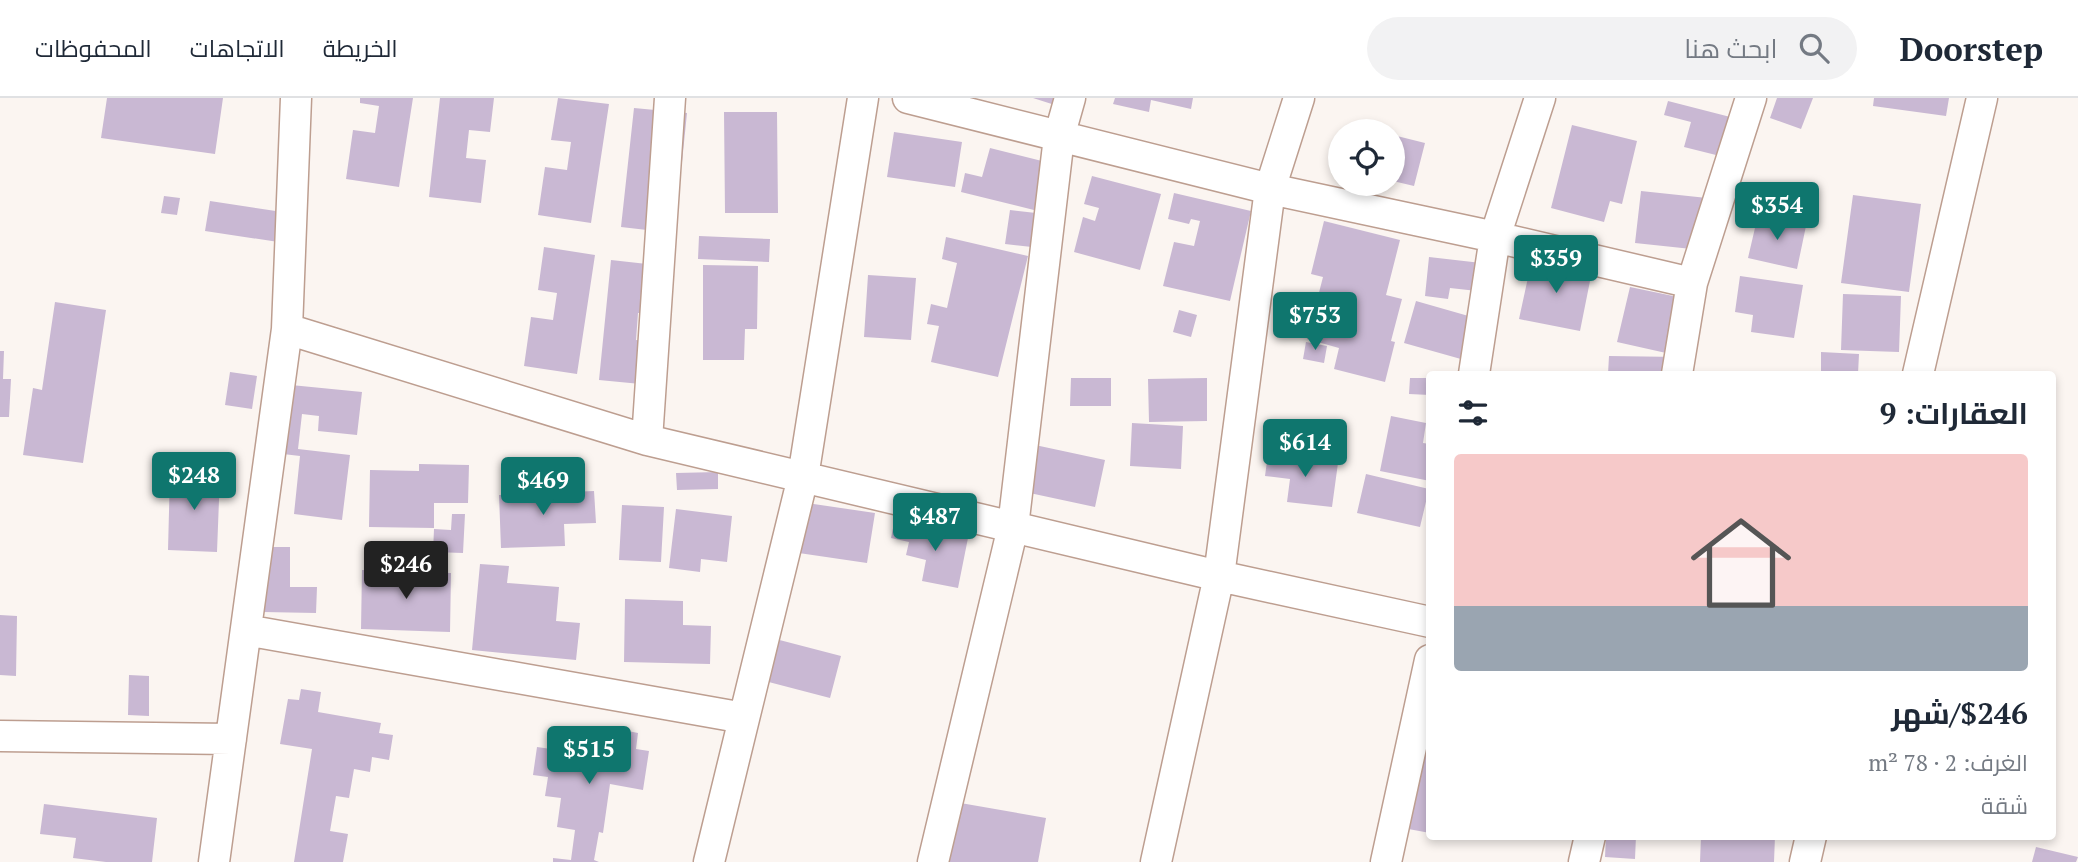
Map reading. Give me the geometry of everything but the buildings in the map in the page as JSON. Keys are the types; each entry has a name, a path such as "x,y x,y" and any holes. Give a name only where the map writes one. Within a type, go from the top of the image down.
{"street":[{"path":"214,862 287,329 296,98"},
{"path":"647,440 670,98"},
{"path":"709,862 803,477 863,98"},
{"path":"908,98 1270,189 1692,283"},
{"path":"933,862 1013,527 1059,137 1070,98"},
{"path":"1156,862 1219,576 1270,189 1298,98"},
{"path":"1474,371 1495,237 1540,98"},
{"path":"1677,371 1692,283 1751,98"},
{"path":"1919,371 1982,98"},
{"path":"287,329 647,440 1219,576 1426,621"},
{"path":"246,630 744,718"},
{"path":"1386,862 1426,678"},
{"path":"0,736 231,739"},
{"path":"1584,862 1589,840"},
{"path":"1805,862 1810,840"}]}
